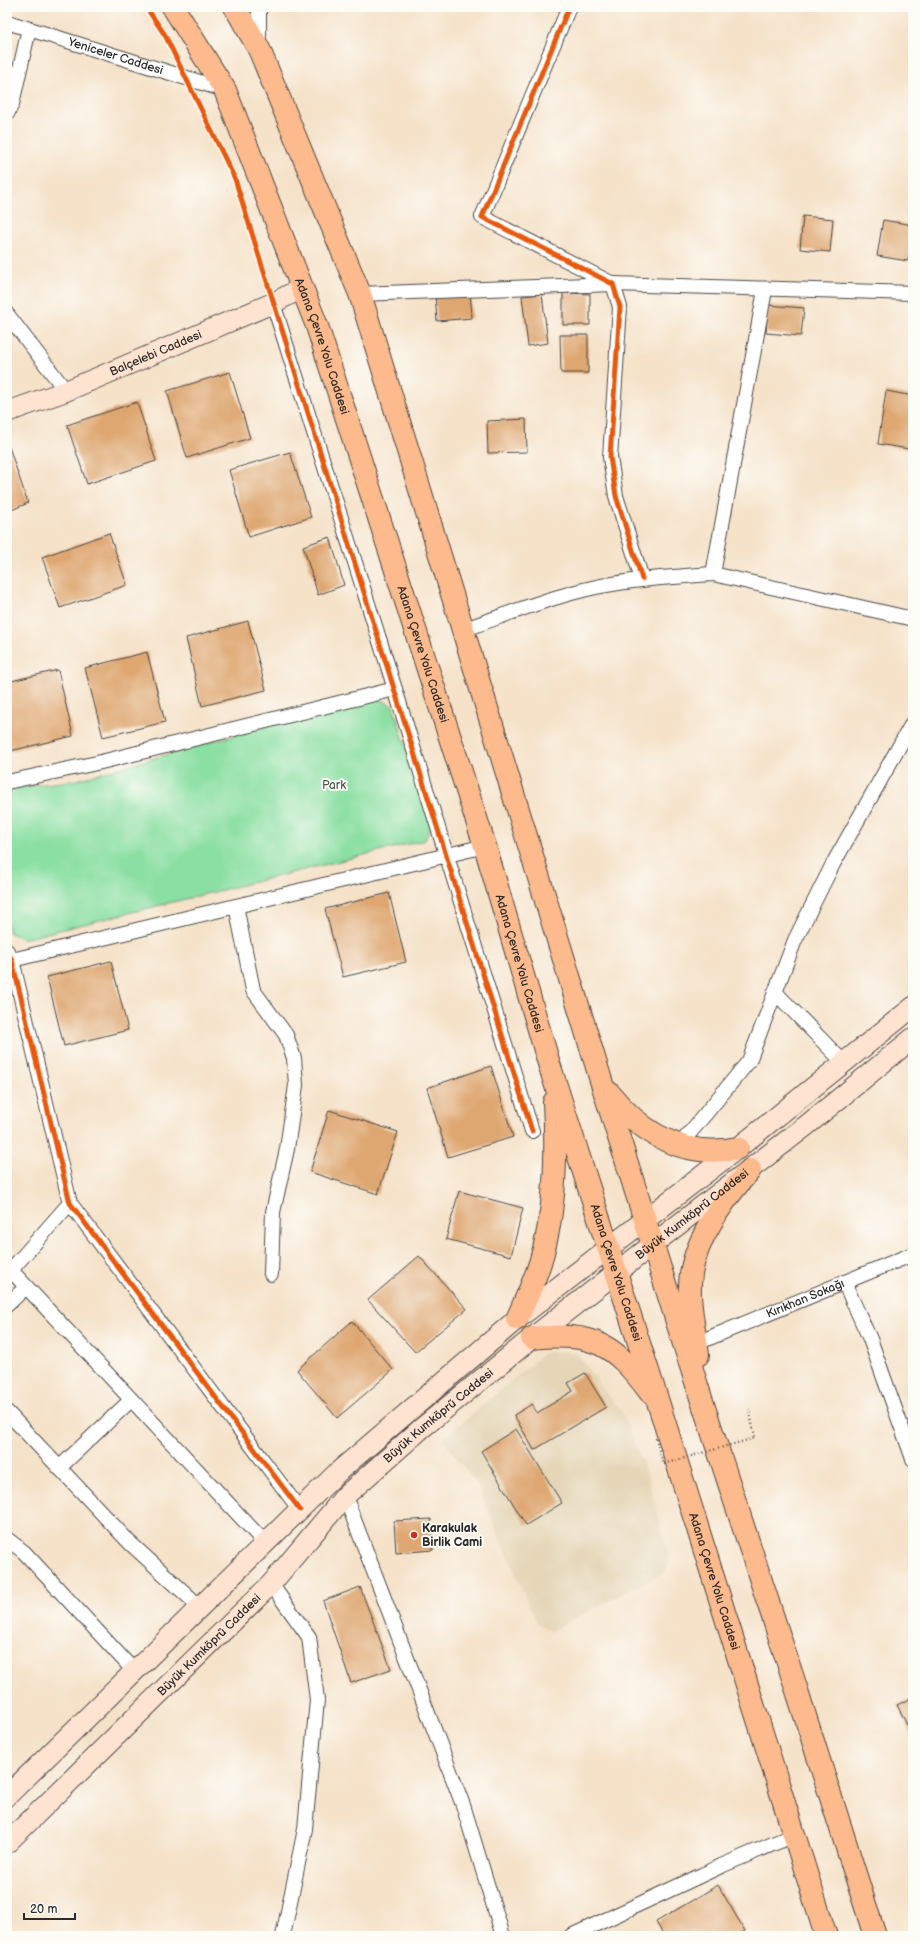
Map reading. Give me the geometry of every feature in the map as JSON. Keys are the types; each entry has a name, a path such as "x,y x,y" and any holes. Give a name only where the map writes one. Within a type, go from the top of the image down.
{"highway":[{"name":"Adana Çevre Yolu Caddesi","path":"173,7 225,90 317,326 394,558 485,846 550,1067 658,1402 826,1936"},
{"path":"235,7 259,49 360,294 603,1087 701,1398 792,1675 875,1936"},
{"path":"517,1319 540,1262 551,1213 554,1187 555,1128 550,1067"},
{"path":"603,1087 633,1119 657,1136 679,1146 714,1151 738,1148"},
{"path":"701,1398 690,1290 694,1263 707,1231 721,1206 750,1170"},
{"path":"532,1338 561,1335 579,1337 599,1343 615,1352 658,1402"}],"main road":[{"name":"Balçelebi Caddesi","path":"7,412 66,391 273,303 302,288"},
{"name":"Büyük Kumköprü Caddesi","path":"7,1796 339,1471 517,1319 738,1148 913,1007"},
{"name":"Büyük Kumköprü Caddesi","path":"7,1843 271,1584 345,1496 422,1428 532,1338 750,1170 913,1038"}],"street":[{"path":"259,7 259,49"},
{"path":"569,7 482,218 613,284 620,307 610,457 616,496 642,579"},
{"name":"Yeniceler Caddesi","path":"7,22 225,90"},
{"path":"7,114 12,104 29,29"},
{"path":"360,294 613,284 765,290 913,293"},
{"path":"713,574 765,290"},
{"path":"273,303 447,855 532,1131"},
{"path":"7,314 66,391"},
{"path":"462,630 527,607 595,588 642,579 713,574 913,619"},
{"path":"7,782 97,763 395,689"},
{"path":"679,1146 749,1061 795,940 833,864 912,728"},
{"path":"300,1510 70,1203 9,956 236,906 485,846"},
{"path":"236,906 253,990 286,1035 294,1058 296,1085 287,1149 274,1212 271,1274"},
{"path":"775,992 844,1063"},
{"path":"70,1203 9,1268 265,1543"},
{"name":"Kırıkhan Sokağı","path":"696,1343 913,1254"},
{"path":"844,1282 870,1340 913,1459"},
{"path":"7,1305 26,1287"},
{"path":"59,1468 131,1400"},
{"path":"7,1412 130,1543 200,1607"},
{"path":"345,1496 463,1805 503,1936"},
{"path":"7,1539 24,1552 135,1672"},
{"path":"271,1584 309,1637 317,1700 305,1830 283,1936"},
{"path":"571,1936 721,1866 794,1835"}],"path":[{"path":"656,1438 663,1464 755,1438 749,1409"}],"shaded area":[{"path":"545,1352 576,1352 612,1401 621,1410 647,1474 670,1560 665,1572 550,1631 537,1623 476,1483 443,1439"}],"green space":[{"name":"Park","path":"374,696 393,706 431,825 425,840 23,939 9,932 7,928 7,789 76,780"}],"building":[{"path":"803,216 833,219 830,252 800,249"},
{"path":"883,220 913,225 908,261 877,256"},
{"path":"470,290 472,318 437,321 435,293"},
{"path":"563,293 590,294 590,325 563,325"},
{"path":"542,294 548,343 528,346 522,296"},
{"path":"768,305 804,308 801,336 766,333"},
{"path":"560,335 588,335 588,373 561,373"},
{"path":"230,372 250,438 187,458 167,391"},
{"path":"886,391 913,396 913,424 909,449 878,444"},
{"path":"137,402 156,461 87,484 67,425"},
{"path":"526,419 527,452 488,453 487,421"},
{"path":"9,447 28,503 7,512 7,448"},
{"path":"290,452 311,517 249,537 229,470"},
{"path":"109,533 127,585 60,608 42,557"},
{"path":"330,537 344,585 318,595 303,546"},
{"path":"248,621 266,690 202,706 186,638"},
{"path":"147,652 165,722 103,737 85,668"},
{"path":"58,670 73,736 10,751 7,737 7,682"},
{"path":"389,893 406,962 343,977 325,909"},
{"path":"111,961 128,1030 64,1046 47,977"},
{"path":"491,1066 513,1137 448,1157 427,1088"},
{"path":"329,1110 398,1132 378,1194 310,1172"},
{"path":"459,1191 523,1208 511,1256 446,1239"},
{"path":"419,1256 467,1309 415,1352 368,1300"},
{"path":"352,1321 393,1370 337,1418 297,1370"},
{"path":"585,1373 606,1407 534,1450 514,1415 532,1404 537,1413 573,1391 568,1383"},
{"path":"516,1429 562,1503 526,1525 481,1451"},
{"name":"Karakulak Birlik Cami","path":"431,1519 433,1550 396,1553 394,1521"},
{"path":"360,1587 391,1669 351,1683 323,1601"},
{"path":"913,1697 913,1737 897,1705"},
{"path":"718,1885 745,1931 736,1936 664,1936 656,1922"}],"cycle path":[{"path":"146,7 165,35 235,179 532,1131"},
{"path":"569,7 482,217 613,284 620,307 610,457 616,496 642,579"},
{"path":"7,951 12,960 70,1203 300,1510"}],"place":[{"name":"Karakulak Birlik Cami","path":"414,1535"}]}
